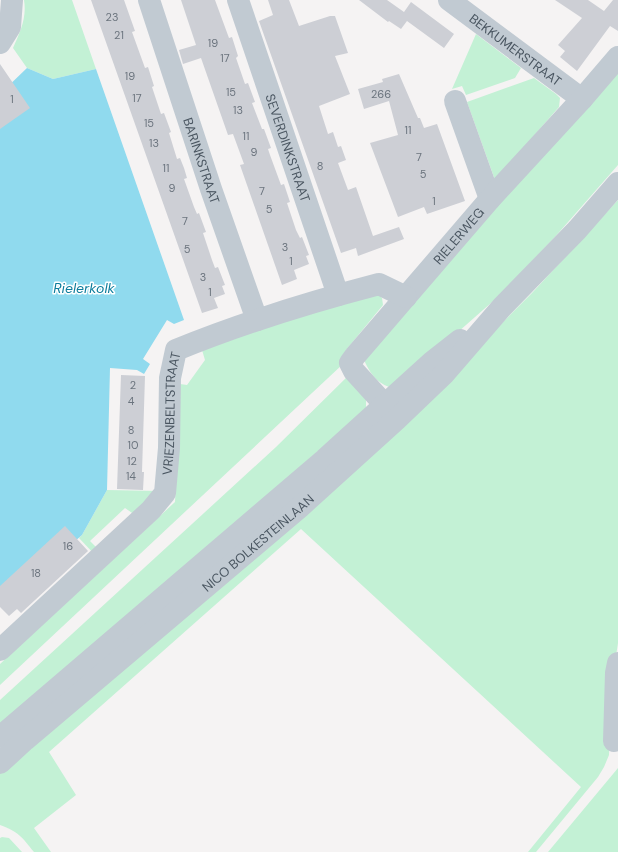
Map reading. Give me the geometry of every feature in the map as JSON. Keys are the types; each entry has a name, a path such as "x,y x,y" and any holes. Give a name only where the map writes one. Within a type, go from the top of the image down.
{"street":[{"path":"0,43 10,27 12,0"},
{"name":"BARINKSTRAAT","path":"149,0 256,320"},
{"name":"SEVERDINKSTRAAT","path":"238,0 338,295"},
{"name":"BEKKUMERSTRAAT","path":"449,0 582,99"},
{"name":"RIELERWEG","path":"391,412 354,371 350,364 355,356 490,200 618,57"},
{"path":"455,101 490,200"},
{"name":"NICO BOLKESTEINLAAN","path":"0,763 300,507 391,412 432,362 502,308 618,183"},
{"name":"VRIEZENBELTSTRAAT","path":"0,650 151,510 165,493 169,448 170,378 176,350 256,320 379,284 406,296"},
{"name":"NICO BOLKESTEINLAAN","path":"0,738 22,717 307,474 391,412"},
{"path":"614,741 616,673 618,663"}],"green space":[{"path":"24,0 72,0 96,69 53,79 27,68 13,48 24,19"},
{"path":"476,34 521,68 515,78 466,95 462,86 452,89"},
{"path":"618,69 618,165 554,238 500,295 407,377 389,387 377,380 371,373 364,360 367,351"},
{"path":"534,78 560,98 559,107 495,180 467,102"},
{"path":"618,200 618,643 611,688 609,755 598,777 536,852 528,852 581,787 301,529 49,752 76,795 34,828 51,852 34,852 19,835 0,825 0,772 447,378 532,293"},
{"path":"378,294 382,298 383,305 346,350 343,364 0,685 0,664 175,502 180,384 187,385 205,360 202,350 332,303"},
{"path":"349,375 366,395 366,409 0,731 0,700 276,447"},
{"path":"107,490 159,491 135,515 125,508 90,541 101,552 96,556 79,538"},
{"path":"618,768 618,852 548,852"},
{"path":"0,838 9,838 22,852 0,852"}],"water":[{"name":"Rielerkolk","path":"27,68 53,79 96,69 184,320 174,324 167,320 143,359 150,364 144,374 137,370 110,368 107,490 82,535 0,607 0,94"}],"building":[{"path":"91,0 124,0 135,31 132,32 145,68 148,67 154,86 152,87 161,114 164,113 171,132 169,133 177,159 180,158 184,168 187,178 184,179 194,207 197,214 199,213 206,232 203,233 212,260 215,268 218,267 225,285 222,286 225,294 214,298 218,308 202,313"},
{"path":"181,0 215,0 229,38 232,37 238,56 236,58 245,84 248,83 255,102 252,103 271,148 268,149 270,155 281,185 284,184 290,202 287,203 296,230 300,238 302,237 309,255 306,256 309,264 294,270 297,279 282,285 240,165 244,164 233,134 228,135 201,58 183,64 179,50 196,45"},
{"path":"268,0 289,0 299,26 330,16 335,16 348,53 335,56 350,94 319,106 328,134 333,132 338,147 341,146 346,160 338,163 348,190 356,187 373,236 399,227 404,239 358,256 356,248 341,253 259,21 273,15"},
{"path":"359,0 387,0 404,12 411,2 454,34 444,48 407,21 401,29 389,21 388,22"},
{"path":"555,0 588,0 604,11 613,0 618,0 618,31 610,26 577,71 560,57 565,51 558,45 582,18"},
{"path":"0,64 30,108 0,129"},
{"path":"399,74 418,118 420,118 424,128 437,124 465,201 427,214 424,207 398,217 370,143 398,135 389,101 364,109 358,89 383,82 382,79"},
{"path":"121,375 145,376 142,472 144,472 143,490 117,489"},
{"path":"65,526 88,551 21,613 17,609 9,616 0,607 0,586"}]}
